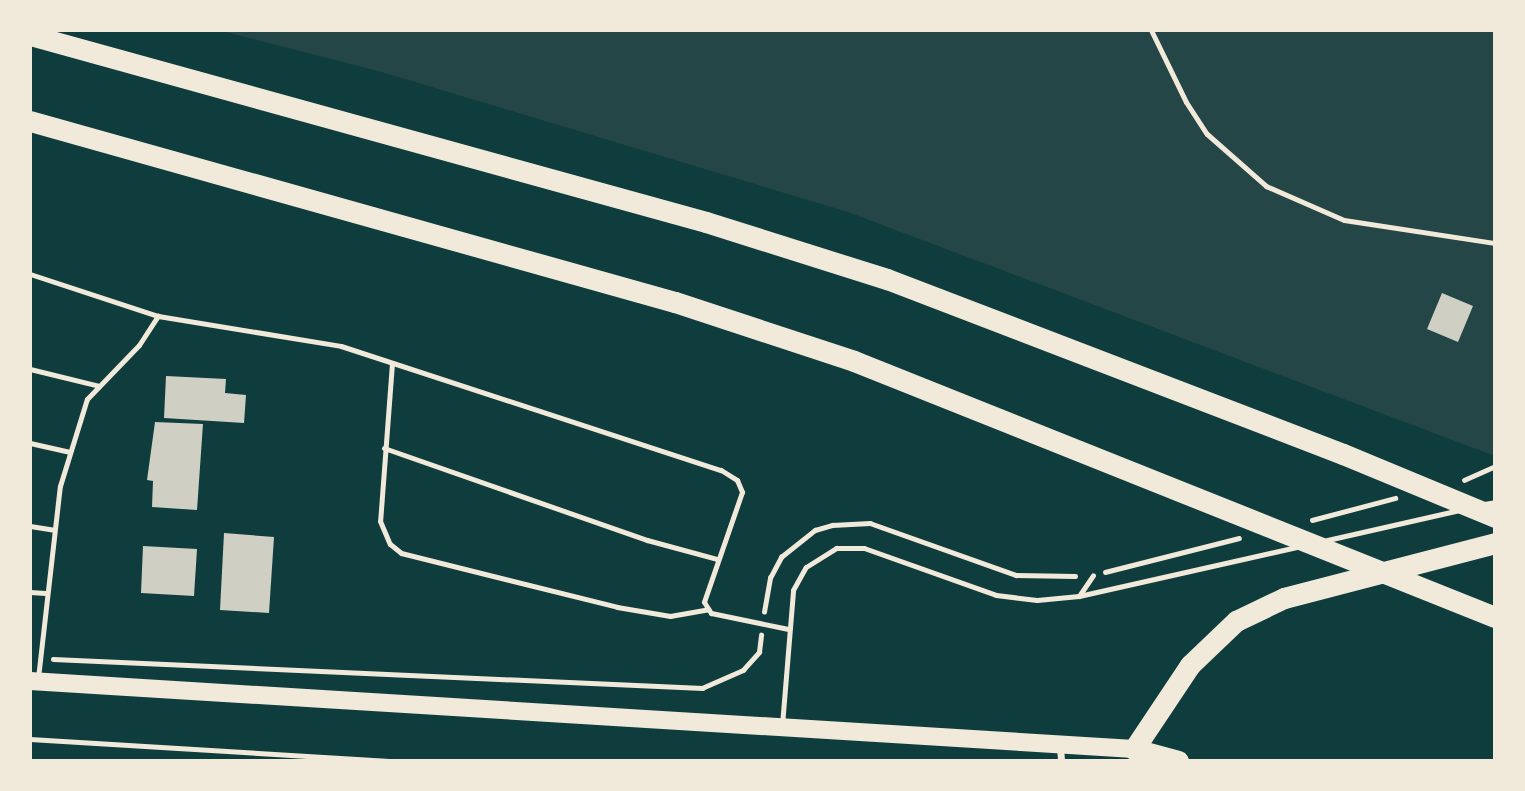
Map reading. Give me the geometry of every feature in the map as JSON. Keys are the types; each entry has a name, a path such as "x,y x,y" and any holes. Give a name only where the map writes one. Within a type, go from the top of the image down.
{"highway":[{"path":"30,35 706,222 887,279 1489,511"},
{"path":"30,121 675,302 854,361 1202,497 1495,617"},
{"path":"1178,761 1134,749 1190,665 1236,621 1284,598 1495,543"}],"main road":[{"path":"34,681 782,725 1061,754 1134,749"}],"lane":[{"path":"1151,30 1186,102 1207,134 1266,186 1344,220 1495,243"},
{"path":"30,274 159,316 341,346 721,470 737,480 742,492 706,589 708,609"},
{"path":"34,681 54,530 70,452 87,399 139,345 159,316"},
{"path":"392,363 380,521 390,544 401,553 617,607 670,616 708,609 762,626 788,629"},
{"path":"30,369 99,386"},
{"path":"30,443 70,452"},
{"path":"384,448 647,540 717,559"},
{"path":"1489,511 1495,496"},
{"path":"782,725 788,629 798,578 816,558 836,548 879,552 996,595 1037,600 1079,596 1489,511 1495,502"},
{"path":"30,526 54,530"},
{"path":"1079,596 1093,575"},
{"path":"30,592 45,593"}],"path":[{"path":"39,658 702,688 743,670 759,652 770,578 781,557 815,530 832,525 870,523 1016,575 1093,575"},
{"path":"30,739 393,761"}],"shaded area":[{"path":"218,30 1495,30 1495,456 848,212 382,72"}],"building":[{"path":"1442,293 1473,306 1458,342 1427,329"},
{"path":"166,376 226,379 225,393 246,395 244,423 164,418"},
{"path":"155,422 203,424 197,510 152,507 153,481 147,480"},
{"path":"224,533 274,537 269,613 220,610"},
{"path":"143,546 197,549 194,596 141,593"}]}
